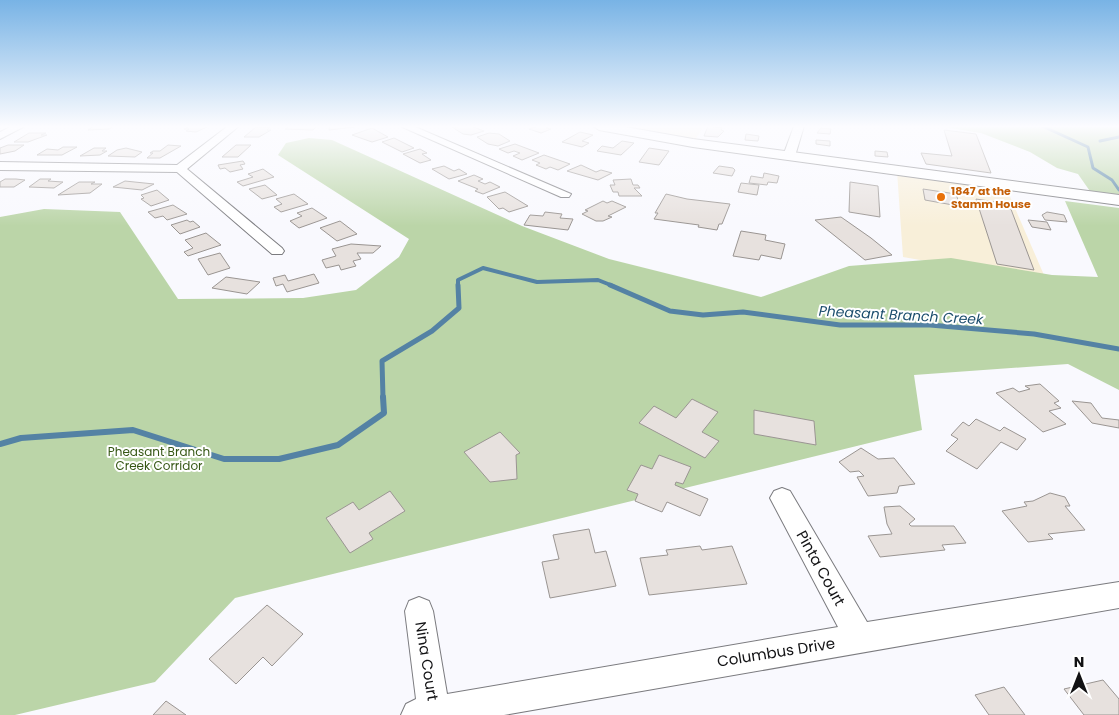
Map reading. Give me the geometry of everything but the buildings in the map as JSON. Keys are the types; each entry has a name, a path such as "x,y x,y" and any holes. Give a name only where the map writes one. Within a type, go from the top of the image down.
{"main road":[{"path":"814,159 1119,200"}],"street":[{"path":"180,169 192,159"},
{"path":"484,159 565,194"},
{"path":"0,166 180,169 277,251"},
{"name":"Pinta Court","path":"782,498 860,639"},
{"name":"Columbus Drive","path":"426,713 695,665 1119,595"},
{"name":"Nina Court","path":"419,610 426,713"}],"shaded area":[{"path":"897,171 1005,185 1047,282 903,257"}],"green space":[{"name":"Pheasant Branch Creek Corridor","path":"285,159 375,159 522,226 609,259 761,297 849,266 951,258 1052,275 1098,277 1065,201 1119,208 1119,390 1068,364 914,375 922,430 235,598 155,682 15,715 0,715 0,217 44,209 120,212 178,299 303,298 356,290 399,257 409,239"},
{"path":"1042,159 1119,159 1119,200 1094,197 1078,174 1057,168"}],"waterway":[{"name":"Pheasant Branch Creek","path":"1091,159 1093,168 1112,180 1119,190"},
{"name":"Pheasant Branch Creek","path":"458,285 458,280 483,268 537,282 598,280 613,286"},
{"name":"Pheasant Branch Creek","path":"383,398 382,361 432,331 459,308 458,285"},
{"name":"Pheasant Branch Creek","path":"610,285 670,311 703,315 743,312 840,325 930,325 1034,334 1119,349"},
{"name":"Pheasant Branch Creek","path":"0,444 21,438 133,430 224,459 279,459 338,445 384,413 383,397"}],"place":[{"name":"1847 at the Stamm House","path":"941,197"}]}
